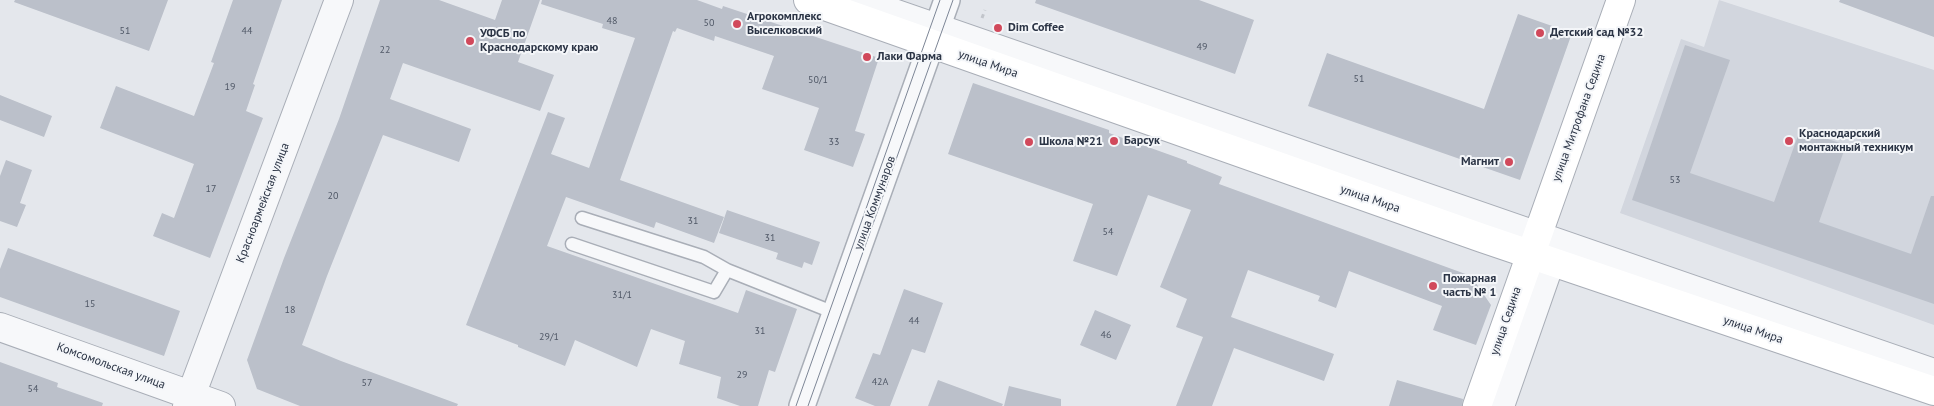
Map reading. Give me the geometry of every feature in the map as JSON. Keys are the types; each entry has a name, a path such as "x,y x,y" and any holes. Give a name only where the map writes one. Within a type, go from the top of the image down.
{"main road":[{"name":"улица Мира","path":"808,0 934,36 1543,249 1934,391"},
{"name":"улица Митрофана Седина","path":"1543,249 1620,0"},
{"name":"улица Седина","path":"1477,406 1543,249"}],"street":[{"name":"Красноармейская улица","path":"189,400 339,0"},
{"name":"улица Мира","path":"856,0 934,36"},
{"name":"улица Коммунаров","path":"802,406 947,0"},
{"name":"улица Мира","path":"1543,249 1934,373"},
{"name":"улица Седина","path":"1500,406 1543,249"},
{"name":"Комсомольская улица","path":"0,327 189,400 222,406"}],"lane":[{"path":"582,218 704,257 727,270 835,313"},
{"path":"572,244 714,292 727,270"}],"shaded area":[{"name":"Краснодарский монтажный техникум","path":"1719,0 1934,70 1934,325 1620,213 1681,39 1704,47"}],"building":[{"path":"15,0 168,0 149,51 14,2"},
{"path":"233,0 282,0 253,84 255,85 246,111 263,118 210,258 153,236 162,213 174,218 194,164 100,128 116,86 194,116 214,63 211,62"},
{"path":"380,0 439,0 495,20 502,0 540,0 518,62 554,75 540,111 403,63 390,99 471,129 459,162 383,135 327,276 302,345 458,404 457,406 300,406 257,389 247,360 284,258 339,119"},
{"path":"542,0 697,0 722,9 723,6 879,58 855,131 865,134 853,167 804,150 819,108 762,89 774,56 715,36 714,41 677,28 675,32 673,31 620,180 724,217 714,243 656,222 654,228 566,197 547,246 738,313 746,290 797,309 775,372 769,370 758,406 740,406 717,398 721,377 679,364 685,341 651,329 637,367 575,340 565,366 466,325 548,112 565,118 551,154 589,168 635,38 602,28 603,24 541,4"},
{"path":"1036,0 1199,0 1254,20 1235,74 1035,3"},
{"path":"1840,0 1934,0 1934,37 1839,2"},
{"path":"1518,14 1572,33 1520,180 1308,106 1327,53 1484,109"},
{"name":"Краснодарский монтажный техникум","path":"1685,45 1730,60 1690,173 1774,202 1800,130 1846,145 1819,222 1911,254 1931,196 1934,196 1934,304 1632,200"},
{"path":"973,83 1109,130 1109,133 1187,161 1187,163 1222,177 1219,184 1471,276 1491,305 1476,345 1433,330 1442,306 1349,271 1336,308 1318,301 1320,296 1248,270 1231,317 1334,354 1324,381 1234,348 1212,406 1176,406 1203,337 1176,327 1187,299 1160,287 1191,210 1148,195 1117,276 1073,261 1093,204 948,154"},
{"path":"0,95 52,116 44,137 0,120"},
{"path":"6,160 32,170 20,203 26,205 17,227 0,221 0,176"},
{"path":"727,210 820,242 812,265 804,262 802,268 776,259 778,253 719,233"},
{"path":"8,248 180,311 164,356 0,297 0,269"},
{"path":"904,289 943,303 925,353 912,349 890,406 875,406 855,398 873,353 880,355"},
{"path":"1095,310 1131,325 1116,360 1080,345"},
{"path":"0,362 58,383 57,387 103,403 102,406 0,406"},
{"path":"938,380 1003,404 1002,406 928,406"},
{"path":"1397,380 1463,399 1462,406 1389,406"},
{"path":"1009,386 1061,399 1061,406 1004,406"}],"tram line":[{"path":"796,406 940,0"},
{"path":"808,406 953,0"}],"place":[{"name":"Агрокомплекс Выселковский","path":"737,24"},
{"name":"Dim Coffee","path":"998,28"},
{"name":"Детский сад №32","path":"1540,33"},
{"name":"УФСБ по Краснодарскому краю","path":"470,41"},
{"name":"Лаки Фарма","path":"867,57"},
{"name":"Барсук","path":"1114,141"},
{"name":"Краснодарский монтажный техникум","path":"1789,141"},
{"name":"Школа №21","path":"1029,142"},
{"name":"Магнит","path":"1509,162"},
{"name":"Пожарная часть № 1","path":"1433,286"}]}
